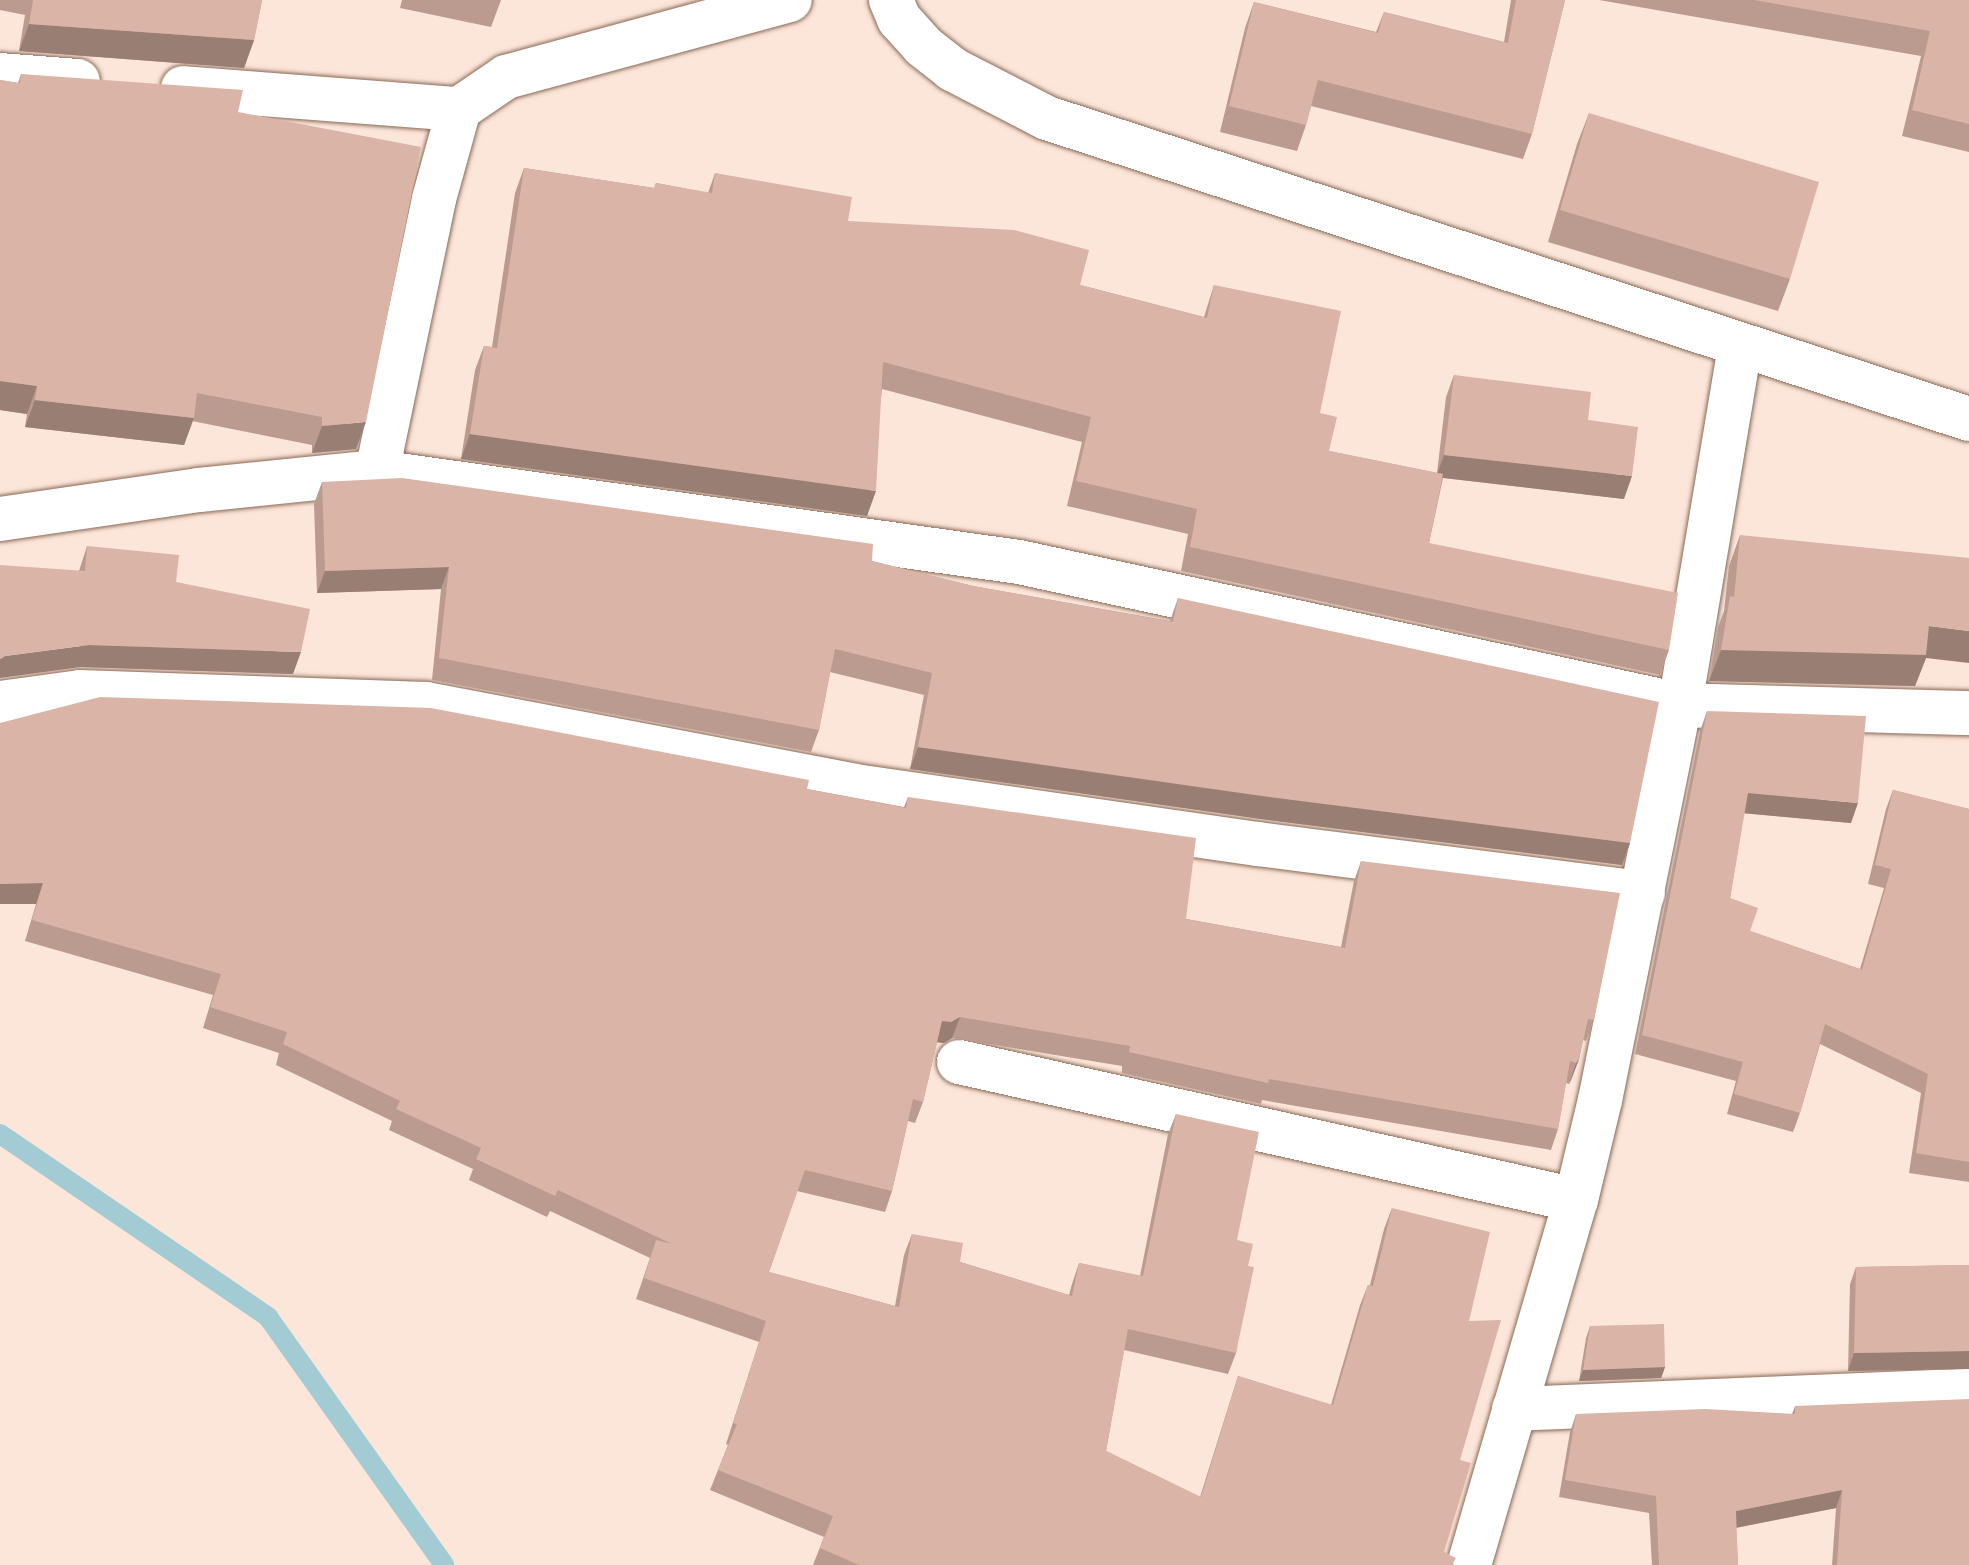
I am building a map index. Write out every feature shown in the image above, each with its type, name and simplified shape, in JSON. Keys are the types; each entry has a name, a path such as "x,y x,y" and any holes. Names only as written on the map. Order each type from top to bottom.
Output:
{"street":[{"path":"0,75 459,109 506,77 790,0"},
{"path":"891,0 899,19 923,46 952,69 1047,118 1740,347 1969,419"},
{"path":"377,472 434,199 459,109"},
{"path":"1469,1565 1576,1200 1643,893 1680,705 1740,347"},
{"path":"0,519 199,490 377,472 1019,562 1680,705 1969,713"},
{"path":"0,703 80,692 426,704 868,788 1258,844 1643,893"},
{"path":"959,1062 1576,1200"},
{"path":"1514,1409 1969,1391"}],"building":[{"path":"33,0 262,0 254,40 29,24"},
{"path":"1516,0 1565,0 1532,134 1318,80 1306,125 1229,106 1254,2 1378,33 1384,12 1508,43"},
{"path":"1754,0 1969,0 1969,124 1912,110 1930,31"},
{"path":"21,74 243,90 238,112 421,147 366,422 322,426 322,417 197,393 194,418 35,400 37,386 0,381 0,80 20,83"},
{"path":"1589,113 1819,182 1790,279 1560,210"},
{"path":"524,168 654,188 656,183 712,193 715,173 852,197 848,221 1014,230 1089,250 1080,285 1207,318 1214,285 1341,311 1320,413 1337,417 1329,451 1443,474 1429,543 1678,593 1669,650 1190,547 1197,509 1076,481 1091,417 883,362 876,491 470,434 484,346 497,348"},
{"path":"1454,375 1591,392 1588,420 1638,427 1632,476 1444,455"},
{"path":"402,478 873,544 872,561 973,586 1173,622 1178,598 1659,702 1630,843 1269,797 918,747 932,673 835,649 819,730 439,658 449,567 325,571 322,482"},
{"path":"1740,535 1969,558 1969,631 1929,626 1926,655 1721,650 1730,596 1734,597"},
{"path":"87,546 179,555 176,582 310,609 301,652 89,645 0,659 0,565 85,571"},
{"path":"100,697 431,708 809,780 807,789 906,808 908,797 1196,838 1186,919 1345,948 1361,861 1620,893 1594,1020 1588,1019 1579,1059 1576,1063 1570,1061 1558,1129 1269,1079 1268,1083 1129,1052 1130,1046 960,1017 951,1022 942,1021 923,1102 913,1099 892,1191 805,1170 769,1272 899,1307 912,1234 963,1243 960,1262 1072,1296 1079,1263 1143,1276 1176,1114 1259,1132 1237,1240 1253,1244 1248,1266 1254,1267 1236,1353 1128,1329 1106,1451 1201,1497 1238,1376 1333,1405 1368,1285 1373,1286 1392,1208 1490,1232 1469,1321 1501,1320 1460,1460 1471,1463 1444,1552 1456,1558 1452,1565 859,1565 820,1548 833,1516 718,1470 737,1424 733,1423 766,1321 644,1278 656,1240 672,1244 558,1190 555,1196 476,1159 481,1148 396,1109 400,1101 283,1044 287,1032 210,1007 221,974 32,920 43,883 0,884 0,723"},
{"path":"1707,711 1866,716 1858,803 1748,793 1730,898 1758,908 1750,931 1862,970 1891,869 1875,865 1893,790 1969,809 1969,1162 1916,1153 1928,1074 1825,1024 1800,1113 1734,1094 1743,1062 1642,1035"},
{"path":"1969,1265 1969,1351 1854,1353 1856,1267"},
{"path":"1664,1324 1665,1367 1583,1370 1590,1326"},
{"path":"1969,1399 1969,1565 1837,1565 1842,1490 1736,1511 1738,1565 1659,1565 1656,1496 1565,1480 1576,1414 1705,1409 1795,1414 1795,1406"}],"waterway":[{"path":"0,1134 268,1317 444,1565"}]}
